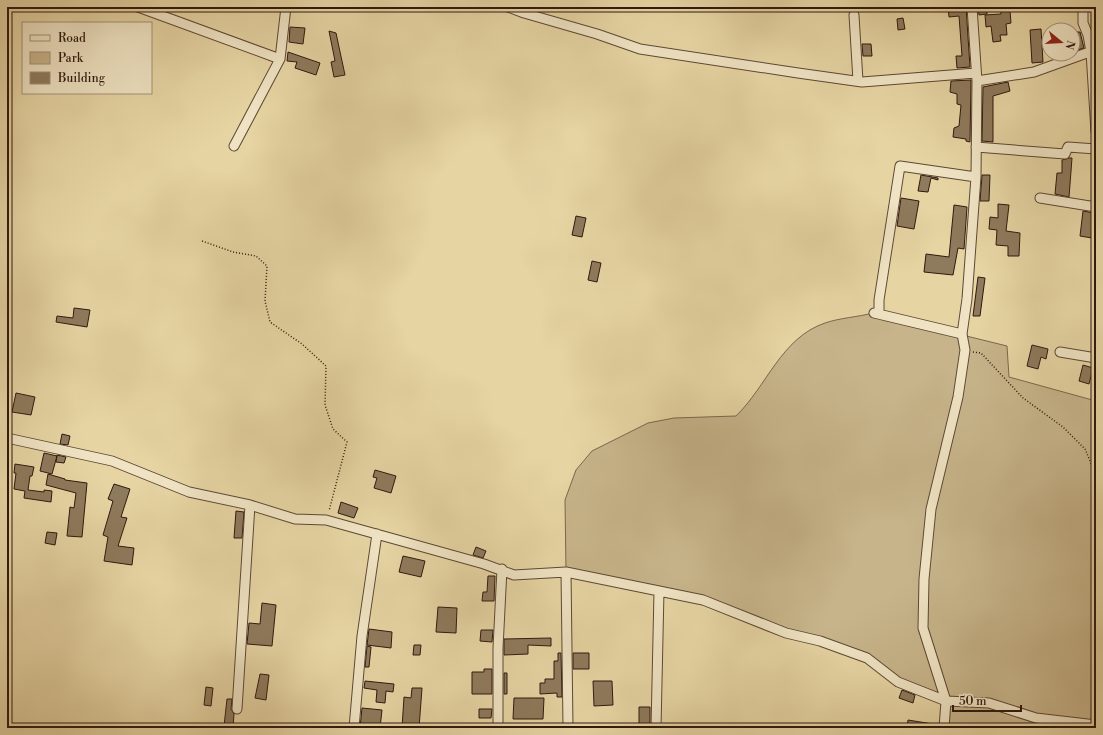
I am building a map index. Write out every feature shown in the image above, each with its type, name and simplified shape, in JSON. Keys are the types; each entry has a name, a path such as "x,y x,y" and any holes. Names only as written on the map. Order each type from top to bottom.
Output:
{"street":[{"path":"138,7 280,60"},
{"path":"234,146 280,60 286,7"},
{"path":"508,7 598,34 640,49 722,63 858,81 976,77 1034,72 1093,51"},
{"path":"944,728 946,701 923,628 924,579 931,509 958,397 965,350 962,334 967,299 976,177 976,77 972,7"},
{"path":"1083,7 1083,24 1093,51 1096,132"},
{"path":"854,15 858,81"},
{"path":"976,147 1065,154 1068,147 1096,149"},
{"path":"962,334 876,314 900,166 976,177"},
{"path":"1040,198 1096,207"},
{"path":"1060,352 1096,358"},
{"path":"7,438 112,461 189,492 250,505 296,519 326,520 502,569 514,575 566,572 703,600 786,633 820,641 867,658 898,682 946,701 989,703 1036,718 1096,725"},
{"path":"237,709 250,505"},
{"path":"354,728 362,636 378,534"},
{"path":"498,728 497,655 502,569"},
{"path":"566,572 568,728"},
{"path":"656,728 659,591"}],"path":[{"path":"202,241 233,252 256,256 267,266 265,301 270,322 302,344 326,366 325,405 333,428 347,442 326,520"},
{"path":"965,350 981,353 1023,398 1063,427 1085,450 1096,475"}],"green space":[{"path":"873,313 1007,346 1009,377 1096,401 1096,728 944,728 946,701 898,682 867,658 735,612 566,572 565,500 576,470 592,451 648,423 674,418 736,416 757,391 786,351 810,330 836,320"}],"building":[{"path":"948,7 966,7 970,67 957,68 956,56 962,56 959,16 949,17"},
{"path":"978,7 987,7 987,14 979,15"},
{"path":"1001,11 1010,11 1011,23 1006,24 1007,35 1000,35 1001,41 993,42 991,26 986,27 985,15 1001,14"},
{"path":"903,18 905,29 898,30 897,19"},
{"path":"290,27 305,28 303,44 289,42"},
{"path":"1041,29 1041,62 1043,62 1032,63 1030,30"},
{"path":"329,31 336,33 345,75 334,77 331,62 335,61"},
{"path":"1081,36 1084,48 1081,49"},
{"path":"862,44 871,44 872,56 863,56"},
{"path":"288,52 320,63 316,75 295,68 297,62 287,61"},
{"path":"971,80 970,142 966,141 966,139 953,137 954,128 959,126 961,105 957,104 957,94 950,92 951,81"},
{"path":"1008,82 1010,91 993,96 993,142 982,141 983,87"},
{"path":"1072,158 1069,197 1055,194 1057,173 1062,173 1062,160"},
{"path":"921,175 938,178 938,180 931,178 928,192 918,191"},
{"path":"982,175 990,175 989,201 980,201"},
{"path":"901,198 919,201 914,229 897,226"},
{"path":"998,204 1009,205 1006,231 1020,233 1019,256 1008,256 1008,246 996,245 997,230 989,229 990,217 998,218"},
{"path":"954,205 967,207 964,249 958,248 953,275 924,272 926,254 949,257"},
{"path":"1083,211 1094,213 1092,238 1080,236"},
{"path":"576,216 586,218 582,237 572,235"},
{"path":"592,261 601,263 597,282 588,280"},
{"path":"978,277 985,278 980,316 973,316"},
{"path":"74,308 90,310 87,327 56,322 57,316 73,318"},
{"path":"1032,345 1048,349 1046,359 1041,357 1038,369 1027,366"},
{"path":"1083,365 1093,368 1089,384 1079,381"},
{"path":"16,393 35,397 31,415 12,412"},
{"path":"62,434 70,436 68,445 60,444"},
{"path":"44,453 57,456 52,474 40,471"},
{"path":"57,455 66,457 64,463 56,462"},
{"path":"15,464 34,467 32,476 30,476 28,490 44,492 44,490 52,491 51,502 24,498 25,491 14,489 16,473 14,473"},
{"path":"375,470 396,476 391,493 374,488 377,478 373,477"},
{"path":"48,474 65,480 87,483 82,537 67,536 70,507 74,508 76,493 46,485"},
{"path":"114,484 130,489 121,517 127,518 118,546 134,548 132,565 104,561 108,537 103,535 113,501 108,499"},
{"path":"341,502 358,508 354,518 338,513"},
{"path":"236,511 244,512 242,538 234,538"},
{"path":"47,532 57,533 55,545 45,543"},
{"path":"476,547 486,551 483,558 473,555"},
{"path":"403,556 425,561 421,577 399,572"},
{"path":"488,576 495,576 494,601 482,601 483,592 487,592"},
{"path":"262,603 276,605 272,646 247,644 249,623 260,624"},
{"path":"438,607 457,608 456,633 436,632"},
{"path":"369,629 392,632 391,648 367,645"},
{"path":"481,630 493,630 492,642 480,641"},
{"path":"551,638 551,646 528,645 528,654 504,655 504,639"},
{"path":"414,645 421,645 420,655 413,655"},
{"path":"367,646 371,647 369,667 365,667"},
{"path":"558,653 561,653 562,697 557,697 557,693 540,694 540,683 545,683 545,679 554,679 554,661 558,661"},
{"path":"573,653 589,653 589,669 573,669"},
{"path":"484,669 492,669 492,694 472,694 472,672 484,672"},
{"path":"504,673 507,673 507,694 504,694"},
{"path":"260,674 269,675 266,700 255,698"},
{"path":"365,681 394,684 393,692 386,691 385,703 376,702 377,690 364,688"},
{"path":"593,681 612,681 613,705 594,706"},
{"path":"206,687 213,688 211,706 204,705"},
{"path":"412,688 422,688 419,728 402,728 404,697 411,698"},
{"path":"902,690 915,695 913,703 899,698"},
{"path":"514,698 544,698 543,719 513,719"},
{"path":"227,699 232,699 231,709 234,714 233,727 224,726"},
{"path":"639,707 650,707 650,728 639,728"},
{"path":"362,708 382,710 380,728 360,728"},
{"path":"479,709 492,709 491,718 479,718"},
{"path":"908,720 933,724 932,728 907,727"}]}
